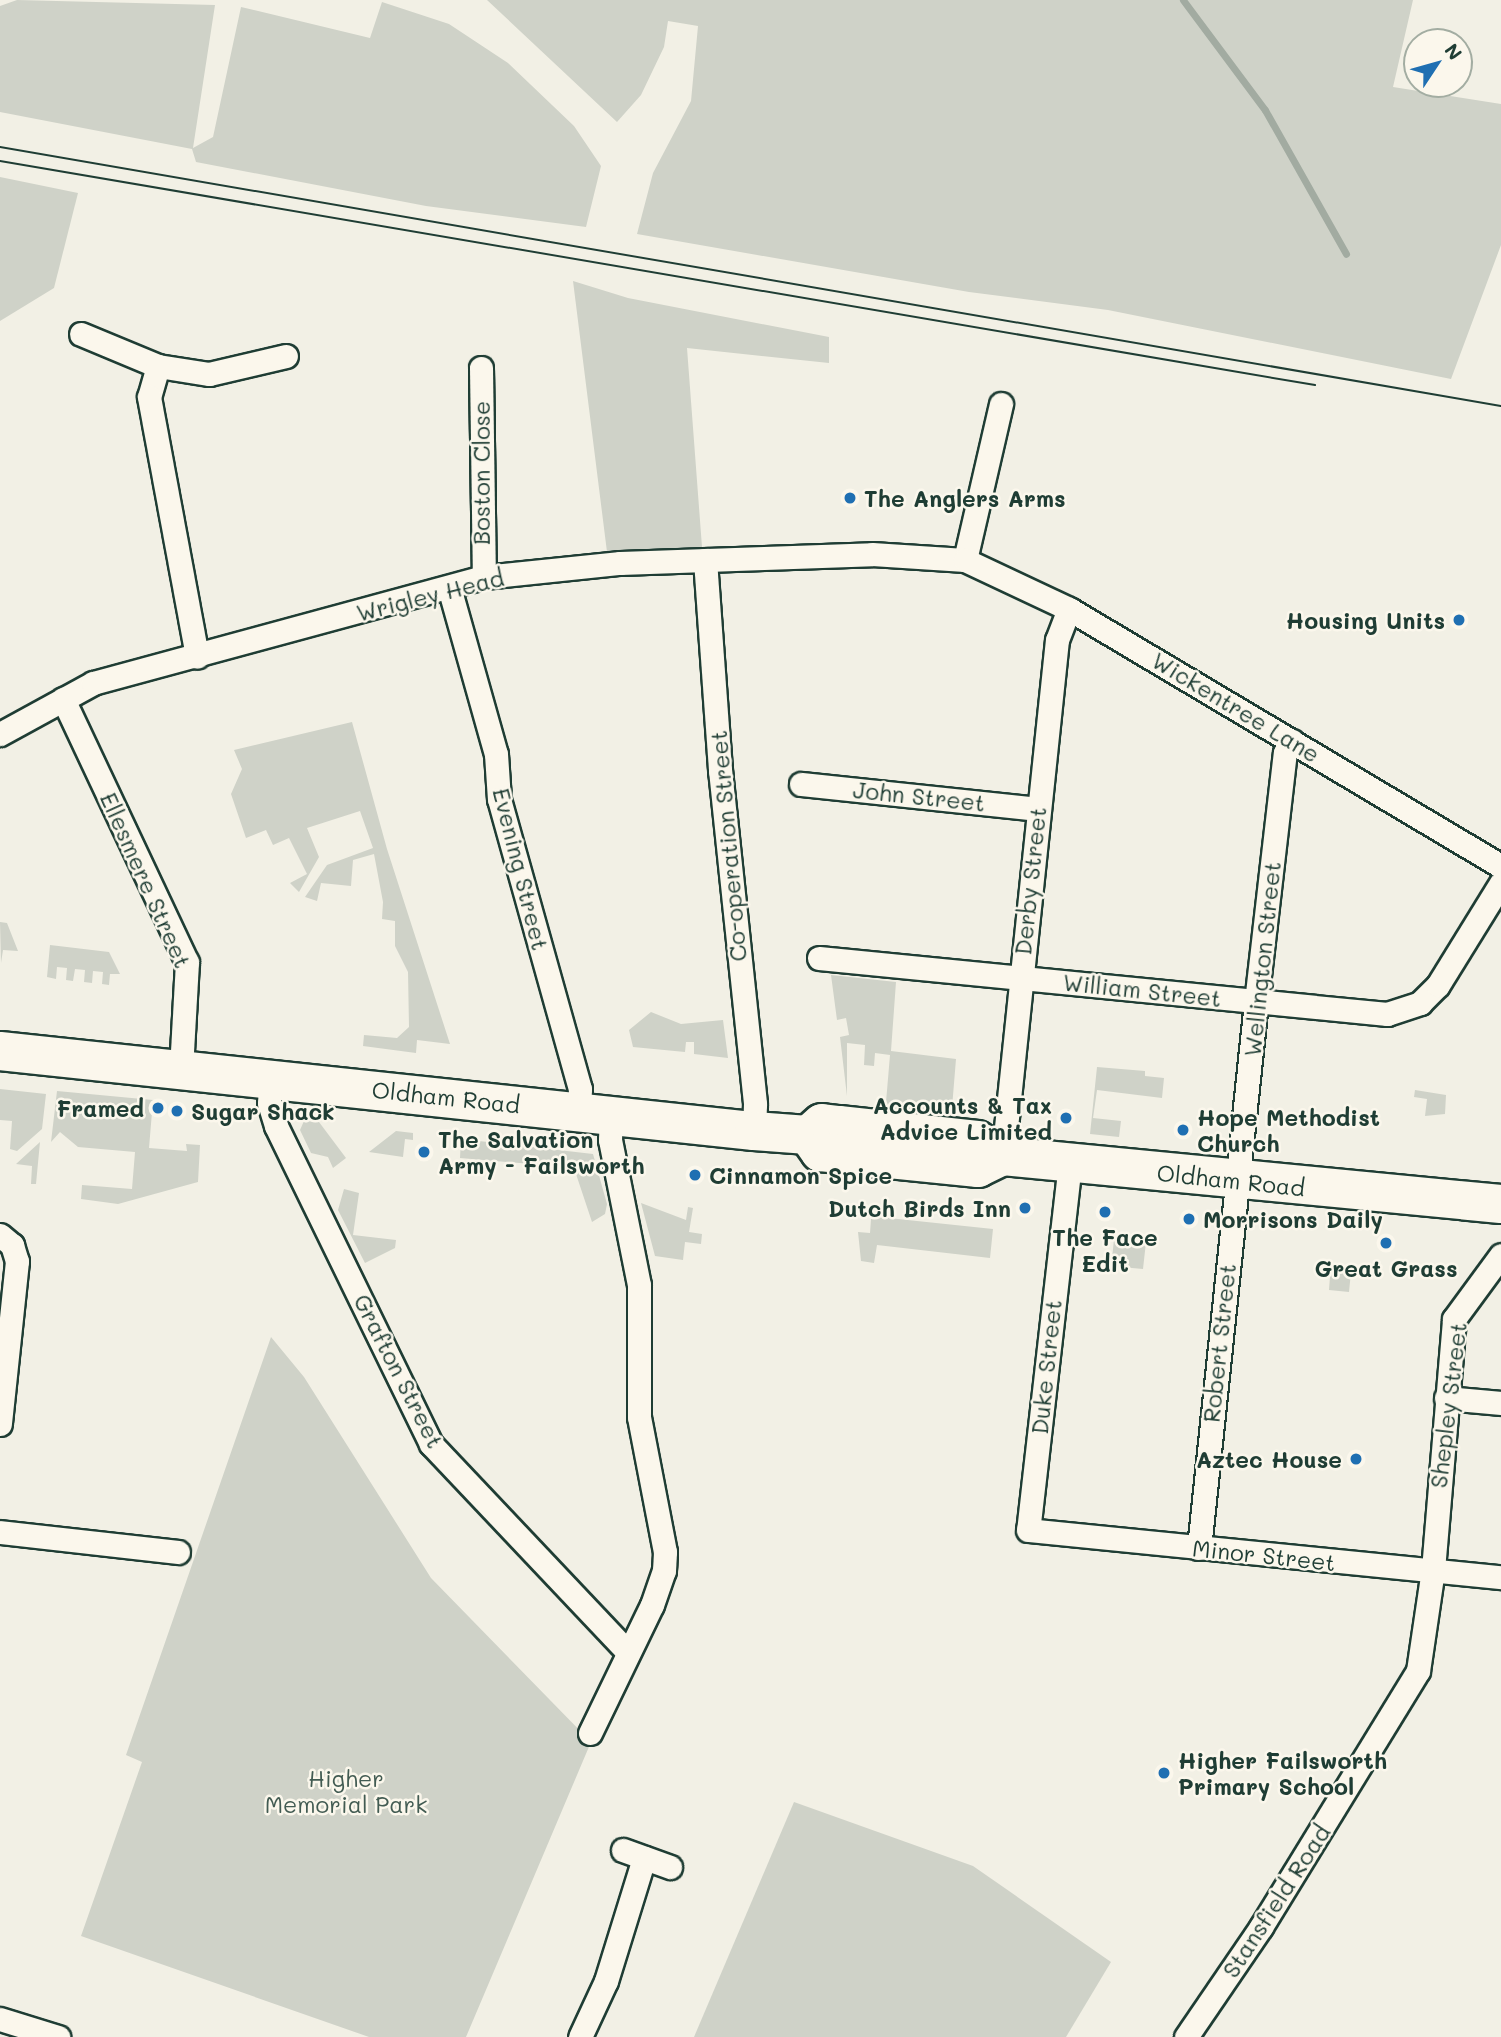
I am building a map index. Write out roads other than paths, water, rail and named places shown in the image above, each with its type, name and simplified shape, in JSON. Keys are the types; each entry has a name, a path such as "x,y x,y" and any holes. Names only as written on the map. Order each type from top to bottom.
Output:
{"highway":[{"name":"Oldham Road","path":"0,1051 808,1135 820,1152 978,1168 1003,1156 1501,1204"}],"street":[{"path":"81,334 158,366 209,374 286,356"},
{"path":"158,366 149,397 197,657"},
{"name":"Boston Close","path":"481,368 484,577"},
{"path":"965,560 1001,404"},
{"name":"Wrigley Head","path":"0,734 93,683 197,657 484,577 705,560 872,554 965,560"},
{"name":"Co-operation Street","path":"705,560 720,771 755,1104 754,1130"},
{"name":"Wickentree Lane","path":"965,560 1069,609 1501,866"},
{"name":"Evening Street","path":"449,587 496,754 499,799 578,1079 610,1140 639,1285 639,1417 665,1552 664,1571 652,1605 627,1651 590,1733"},
{"name":"Derby Street","path":"1003,1156 1037,809 1057,640 1069,609"},
{"name":"Ellesmere Street","path":"62,699 178,943 189,976 181,1069"},
{"name":"Wellington Street","path":"1238,1180 1285,753 1292,741"},
{"name":"John Street","path":"801,784 1037,809"},
{"name":"William Street","path":"819,958 1387,1014 1405,1012 1438,985 1501,883"},
{"name":"Grafton Street","path":"270,1079 269,1103 275,1126 431,1444 627,1651"},
{"name":"Duke Street","path":"1028,1530 1070,1163"},
{"name":"Robert Street","path":"1199,1548 1238,1180"},
{"path":"0,1424 2,1376 17,1261 6,1240"},
{"name":"Shepley Street","path":"1433,1570 1454,1319 1501,1255"},
{"path":"1446,1398 1501,1404"},
{"name":"Minor Street","path":"1028,1530 1501,1577"},
{"path":"0,1532 178,1552"},
{"name":"Stansfield Road","path":"1186,2037 1261,1927 1418,1671 1433,1570"},
{"path":"580,2037 606,1981 634,1854 670,1867"},
{"path":"0,2019 58,2037"}],"waterway":[{"path":"1183,0 1265,110 1346,254"}],"tram line":[{"path":"0,147 1501,406"},
{"path":"0,161 1315,385"}],"place":[{"name":"The Anglers Arms","path":"850,498"},
{"name":"Housing Units","path":"1459,620"},
{"name":"Framed","path":"158,1108"},
{"name":"Sugar Shack","path":"177,1111"},
{"name":"Accounts & Tax Advice Limited","path":"1066,1118"},
{"name":"Hope Methodist Church","path":"1183,1130"},
{"name":"The Salvation Army - Failsworth","path":"424,1152"},
{"name":"Cinnamon Spice","path":"695,1175"},
{"name":"Dutch Birds Inn","path":"1025,1208"},
{"name":"The Face Edit","path":"1105,1212"},
{"name":"Morrisons Daily","path":"1189,1219"},
{"name":"Great Grass","path":"1386,1243"},
{"name":"Aztec House","path":"1356,1459"},
{"name":"Higher Failsworth Primary School","path":"1164,1773"}],"park label":[{"name":"Higher Memorial Park","path":"346,1791"}]}
